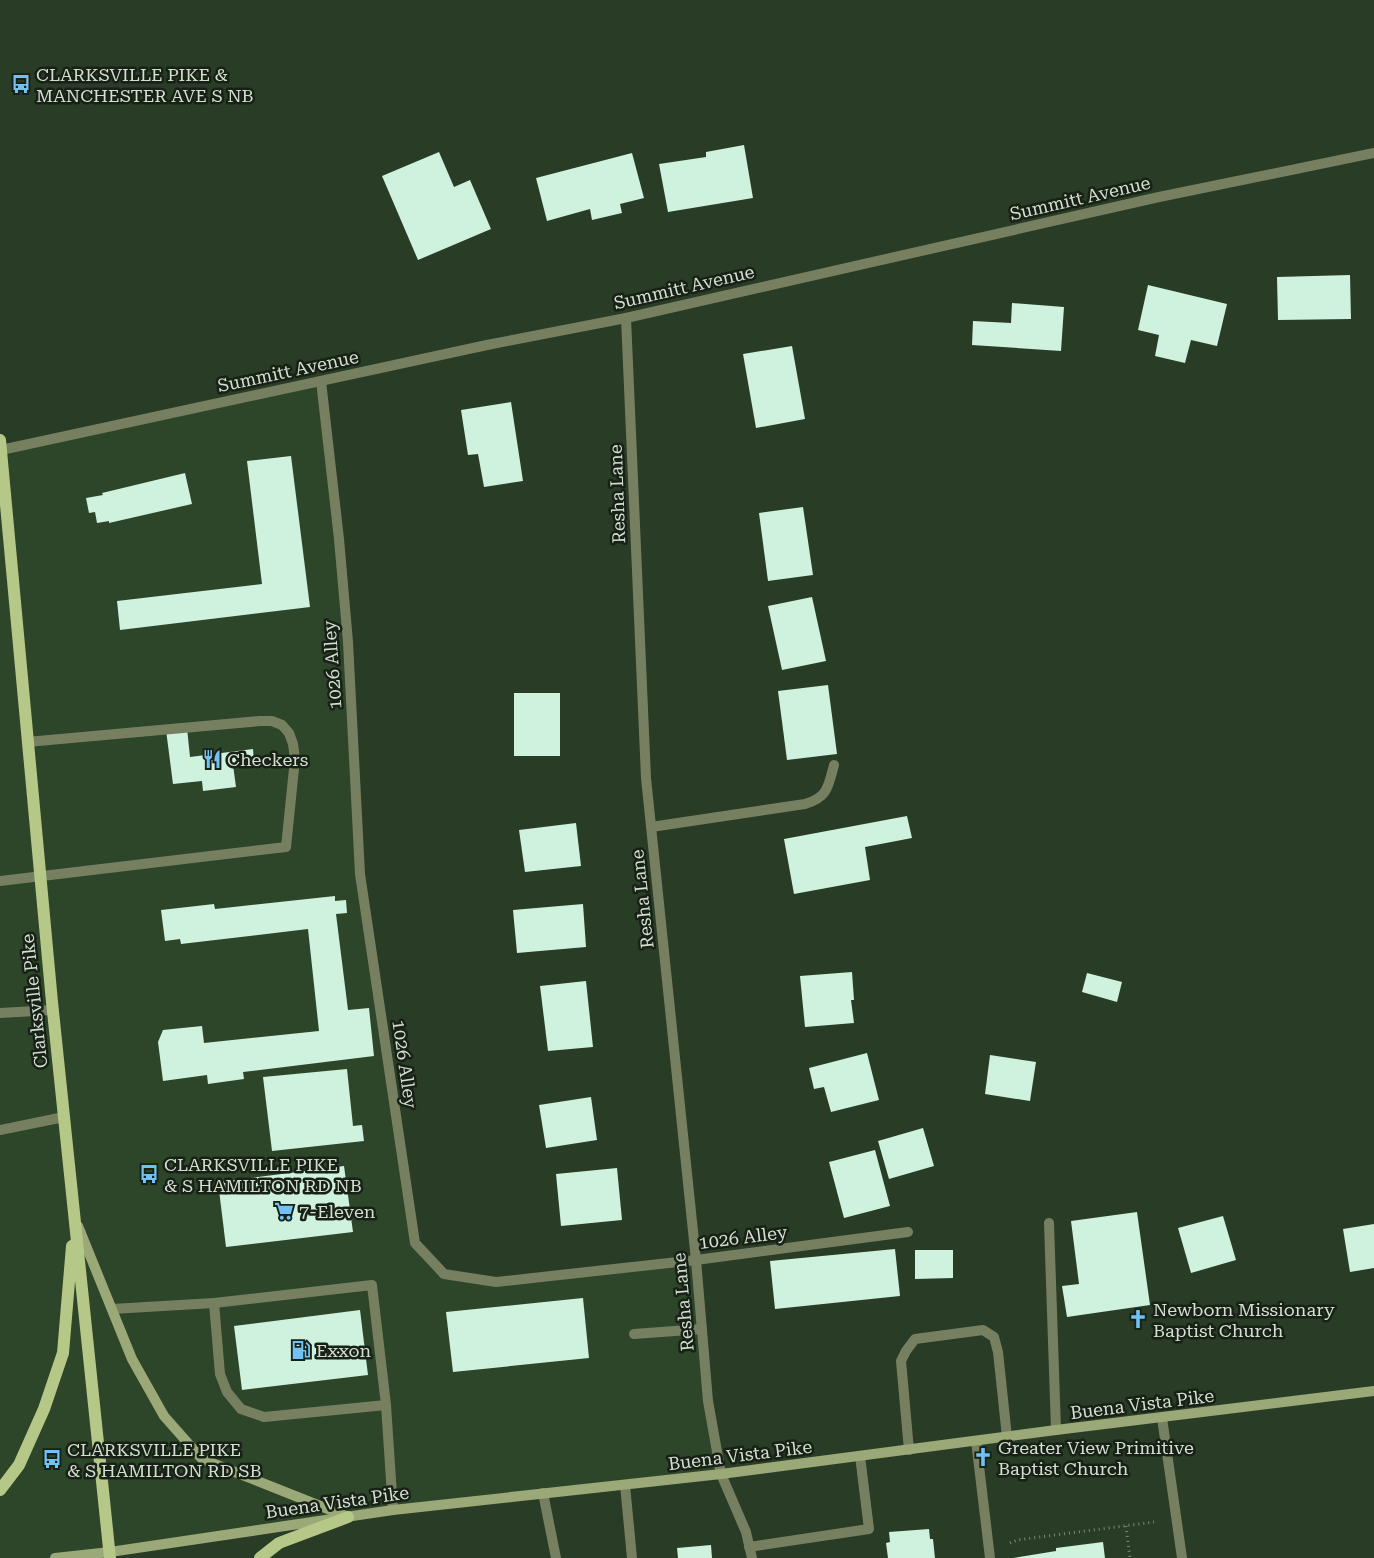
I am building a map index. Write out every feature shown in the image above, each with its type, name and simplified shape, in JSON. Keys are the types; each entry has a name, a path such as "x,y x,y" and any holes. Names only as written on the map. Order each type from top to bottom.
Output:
{"main road":[{"name":"Clarksville Pike","path":"0,445 52,1010 110,1555"},
{"path":"74,1216 132,1359 164,1416 202,1459 348,1517"},
{"path":"0,1490 19,1464 44,1409 63,1353 74,1216"},
{"name":"Buena Vista Pike","path":"55,1558 110,1555 393,1510 721,1474 1374,1391"},
{"path":"260,1558 278,1543 348,1517"}],"street":[{"name":"Summitt Avenue","path":"0,445 626,318 1139,202 1374,152"},
{"name":"Resha Lane","path":"626,318 646,778 696,1260 709,1408 721,1474 746,1532 752,1558"},
{"name":"1026 Alley","path":"320,381 339,539 347,633 360,874 415,1243 444,1274 496,1282 696,1260 908,1232"},
{"path":"0,882 286,847 295,759 289,733 282,725 272,721 260,720 28,742"},
{"path":"651,827 805,804 818,800 827,791 834,765"},
{"path":"0,1013 52,1010"},
{"path":"0,1130 64,1117"},
{"path":"1049,1223 1056,1430"},
{"path":"112,1309 214,1303 372,1285 386,1405 393,1510"},
{"path":"214,1303 220,1374 227,1392 241,1408 264,1417 386,1405"},
{"path":"634,1334 702,1329"},
{"path":"909,1450 901,1361 906,1351 916,1339 983,1330 994,1337 998,1352 1007,1438"},
{"path":"1162,1418 1182,1558"},
{"path":"976,1441 990,1558"},
{"path":"749,1547 869,1529 860,1456"},
{"path":"625,1485 632,1558"},
{"path":"544,1493 556,1558"}],"path":[{"path":"1007,1544 1017,1540 1176,1519"},
{"path":"1126,1526 1130,1558"}],"shaded area":[{"path":"321,381 339,539 360,874 415,1243 444,1274 496,1282 696,1260 721,1474 393,1510 55,1558 0,1558 0,448 1,450"}],"building":[{"path":"744,145 753,198 668,212 659,164 706,157 706,152"},
{"path":"439,152 454,187 470,180 491,229 418,260 382,176"},
{"path":"632,153 644,198 620,204 622,213 592,220 590,209 547,221 536,178"},
{"path":"1350,275 1351,319 1278,320 1277,277"},
{"path":"1148,285 1227,304 1217,346 1191,340 1185,363 1155,356 1159,335 1138,330"},
{"path":"1012,303 1064,307 1061,351 972,345 973,321 1011,323"},
{"path":"792,346 805,419 756,428 743,354"},
{"path":"511,402 523,481 484,487 478,454 468,455 461,410"},
{"path":"291,456 310,607 120,630 117,601 262,584 247,461"},
{"path":"185,473 192,504 109,523 109,521 97,523 95,512 89,513 86,498"},
{"path":"803,507 813,575 768,581 759,513"},
{"path":"812,597 826,661 782,670 768,606"},
{"path":"828,685 837,754 787,760 778,691"},
{"path":"514,693 560,693 560,756 514,756"},
{"name":"Checkers","path":"187,728 190,757 253,749 254,762 233,765 236,787 203,791 202,781 173,784 166,730"},
{"path":"907,816 912,838 865,847 870,880 794,894 784,839"},
{"path":"576,823 581,866 525,872 519,830"},
{"path":"335,896 335,901 346,900 347,913 336,914 348,1010 369,1008 374,1056 243,1072 244,1079 208,1084 207,1075 163,1081 158,1042 163,1030 202,1026 204,1043 319,1031 308,929 181,944 180,939 165,941 161,910 214,904 215,909"},
{"path":"583,904 586,947 517,953 513,910"},
{"path":"852,972 854,1000 851,1000 854,1023 805,1027 800,976"},
{"path":"1087,973 1122,982 1117,1002 1082,992"},
{"path":"586,981 593,1047 548,1051 540,986"},
{"path":"867,1053 879,1100 831,1112 824,1087 814,1089 809,1068"},
{"path":"990,1055 1036,1062 1030,1101 985,1094"},
{"path":"347,1069 353,1126 362,1125 364,1141 272,1151 263,1077"},
{"path":"591,1097 597,1140 546,1148 539,1105"},
{"path":"923,1128 934,1166 889,1179 878,1141"},
{"path":"875,1150 890,1206 844,1218 829,1162"},
{"path":"344,1166 353,1232 226,1247 218,1182"},
{"path":"617,1168 622,1220 561,1226 556,1174"},
{"path":"1137,1212 1150,1305 1067,1317 1062,1286 1079,1284 1071,1221"},
{"path":"1223,1216 1236,1260 1191,1273 1178,1228"},
{"path":"1374,1224 1374,1268 1350,1272 1343,1229"},
{"path":"895,1249 900,1296 775,1309 770,1261"},
{"path":"915,1250 953,1250 953,1278 915,1279"},
{"path":"583,1298 589,1358 453,1372 446,1312"},
{"name":"Exxon","path":"360,1310 368,1375 242,1390 234,1326"},
{"path":"929,1529 930,1539 933,1539 935,1558 888,1558 886,1543 890,1542 889,1532"},
{"path":"1103,1542 1105,1558 1013,1558 1056,1551 1056,1548"},
{"path":"711,1545 712,1558 678,1558 677,1548"}],"place":[{"name":"CLARKSVILLE PIKE & MANCHESTER AVE S NB","path":"21,84"},
{"name":"Checkers","path":"212,759"},
{"name":"CLARKSVILLE PIKE & S HAMILTON RD NB","path":"149,1174"},
{"name":"7-Eleven","path":"284,1211"},
{"name":"Newborn Missionary Baptist Church","path":"1138,1319"},
{"name":"Exxon","path":"301,1350"},
{"name":"Greater View Primitive Baptist Church","path":"983,1457"},
{"name":"CLARKSVILLE PIKE & S HAMILTON RD SB","path":"52,1459"}]}
